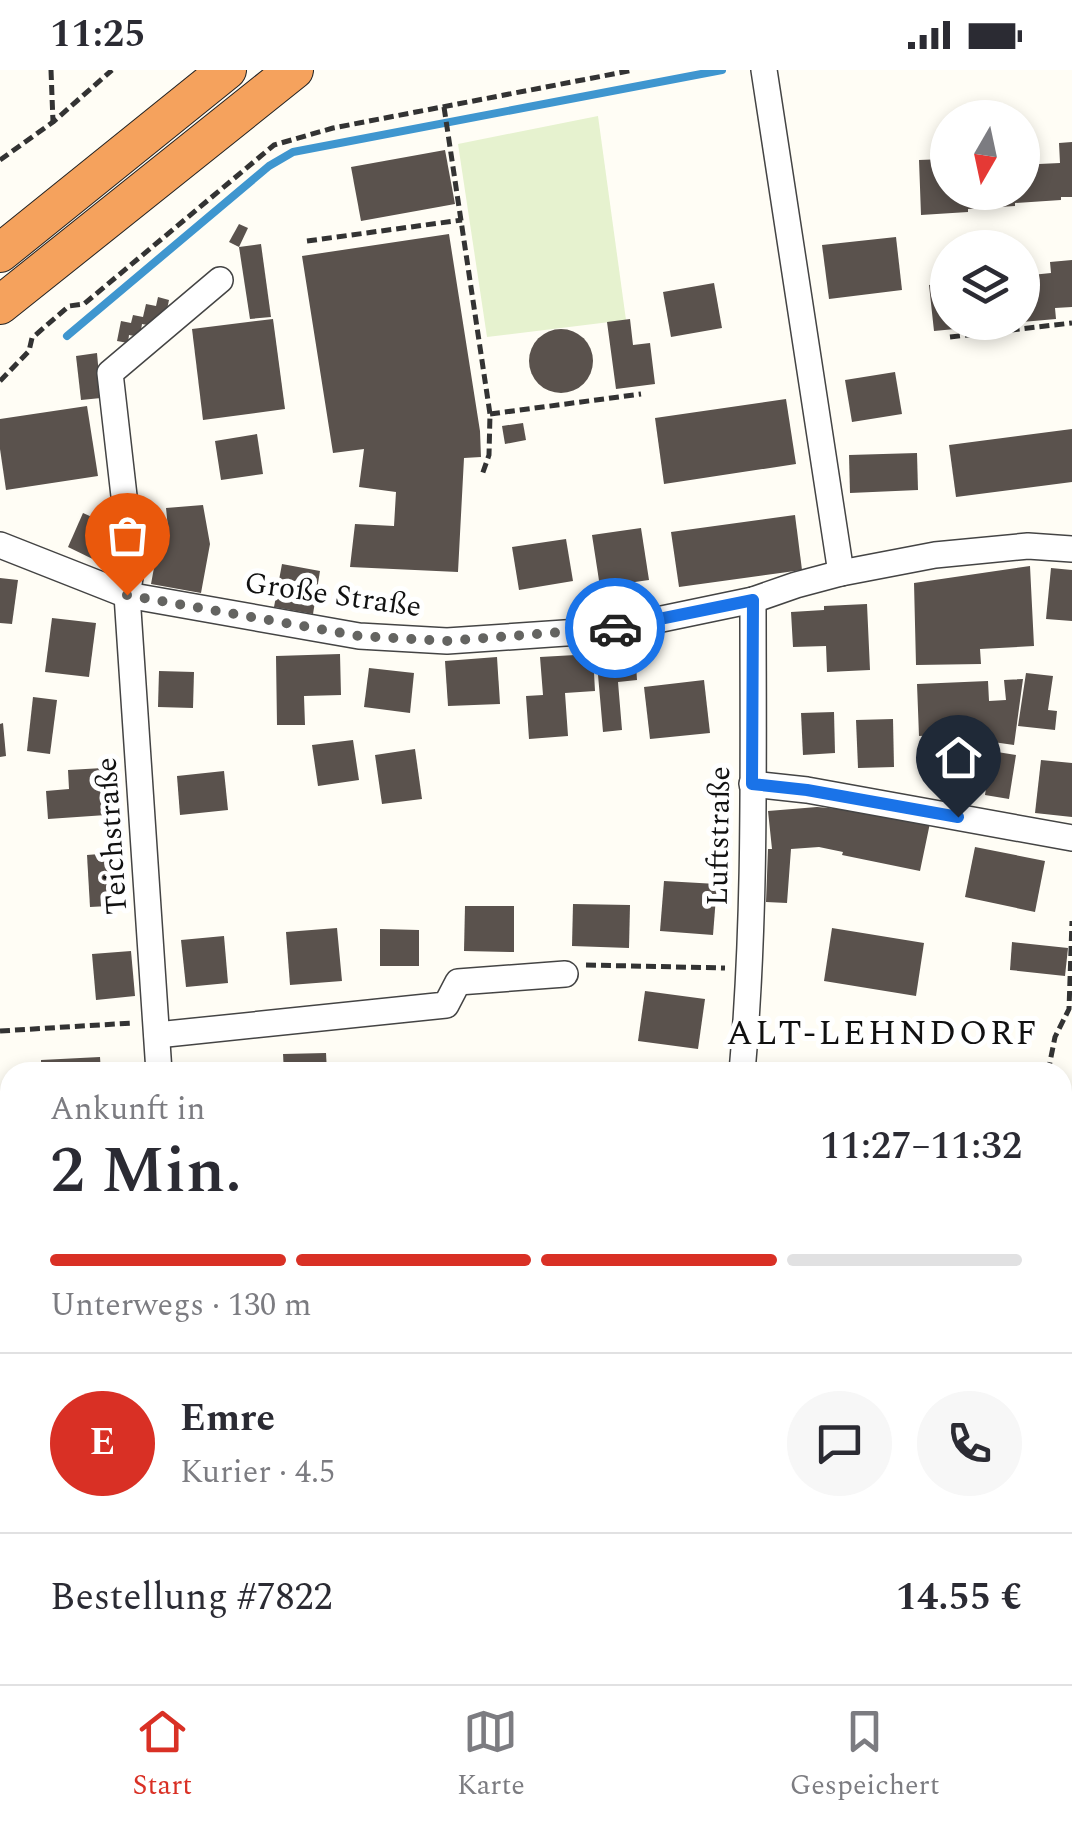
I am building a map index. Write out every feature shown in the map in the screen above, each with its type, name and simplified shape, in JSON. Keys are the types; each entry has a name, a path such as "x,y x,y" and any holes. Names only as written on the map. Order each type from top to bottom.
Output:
{"highway":[{"path":"0,252 227,70"},
{"path":"0,306 294,70"}],"street":[{"path":"764,70 841,573"},
{"name":"Teichstraße","path":"158,1062 127,595 132,566 110,373 220,280"},
{"name":"Große Straße","path":"0,545 127,595 359,636 446,641 609,630 753,600 841,573 936,555 1028,546 1072,549"},
{"name":"Luftstraße","path":"743,1062 748,968 753,600"},
{"path":"752,784 807,790 1072,838"},
{"path":"157,1034 446,1005 458,982 565,974"}],"path":[{"path":"51,70 53,122"},
{"path":"0,160 53,122 112,70"},
{"path":"0,381 29,351 32,338 44,327 69,306 84,304 274,145 333,128 634,70"},
{"path":"444,108 490,414 488,455 482,475"},
{"path":"306,241 462,220"},
{"path":"1040,327 1072,323"},
{"path":"490,414 641,394"},
{"path":"1050,1062 1055,1037 1068,1009 1072,921"},
{"path":"565,974 581,966 748,968"},
{"path":"0,1031 138,1023 157,1034"}],"green space":[{"path":"598,116 626,320 487,337 458,144"}],"building":[{"path":"1072,142 1072,197 1040,201 1040,164 1060,163 1059,143"},
{"path":"445,150 455,204 361,221 351,167"},
{"path":"919,160 930,160 930,210 968,212 921,215"},
{"path":"239,224 248,228 239,247 229,242"},
{"path":"449,234 481,457 464,458 458,572 350,567 355,524 394,526 396,492 359,487 364,449 333,453 302,256"},
{"path":"896,237 902,290 829,299 822,245"},
{"path":"261,244 271,317 250,319 239,247"},
{"path":"1072,260 1072,307 1055,308 1056,319 1040,320 1040,274 1051,273 1050,262"},
{"path":"714,283 722,328 671,337 663,292"},
{"path":"158,297 169,300 165,319 154,318 153,326 142,324 140,337 129,335 128,343 117,341 121,321 131,323 133,315 143,317 146,304 156,306"},
{"path":"273,319 285,409 203,420 192,329"},
{"path":"630,319 633,345 650,343 655,384 616,389 607,322"},
{"path":"561,329 584,338 593,361 584,384 561,393 538,384 529,361 538,338"},
{"path":"97,353 101,398 81,400 76,356"},
{"path":"895,372 902,414 852,422 845,380"},
{"path":"786,399 796,464 664,484 655,418"},
{"path":"87,406 98,476 6,490 0,419"},
{"path":"523,423 526,440 505,444 502,426"},
{"path":"1072,429 1072,482 956,497 949,445"},
{"path":"257,434 263,474 221,480 215,441"},
{"path":"917,453 918,490 850,493 849,455"},
{"path":"203,505 210,544 201,593 151,584 160,535 169,538 166,508"},
{"path":"83,513 119,529 103,564 68,547"},
{"path":"795,515 802,570 679,587 671,532"},
{"path":"641,528 649,580 600,587 592,535"},
{"path":"566,539 573,581 519,590 512,547"},
{"path":"282,564 320,571 313,614 274,607"},
{"path":"1030,566 1034,646 980,649 981,664 916,665 914,583"},
{"path":"1051,568 1072,570 1072,621 1046,619"},
{"path":"0,578 18,580 12,624 0,623"},
{"path":"867,604 870,670 827,672 826,646 793,647 791,612"},
{"path":"52,618 96,623 89,677 45,672"},
{"path":"635,648 637,680 618,682 622,730 603,732 596,652"},
{"path":"340,654 341,695 304,696 305,725 277,725 276,656"},
{"path":"593,654 595,691 565,693 568,736 529,739 526,696 543,695 540,657"},
{"path":"497,657 500,704 448,706 445,661"},
{"path":"369,668 414,673 410,713 364,707"},
{"path":"159,671 194,672 193,708 158,707"},
{"path":"1026,673 1053,676 1048,710 1057,711 1055,730 1018,726"},
{"path":"1023,679 1014,745 986,741 987,733 919,736 917,684 988,681 989,701 1006,700 1004,680"},
{"path":"704,680 710,733 650,739 644,687"},
{"path":"33,697 57,700 50,754 27,751"},
{"path":"834,712 835,753 803,755 801,713"},
{"path":"893,719 894,767 858,768 856,720"},
{"path":"3,723 6,756 0,757 0,724"},
{"path":"353,740 359,780 318,786 312,745"},
{"path":"415,749 422,799 382,804 375,755"},
{"path":"991,751 1016,755 1009,799 985,795"},
{"path":"1041,760 1072,763 1072,817 1035,813"},
{"path":"103,768 106,815 48,819 46,791 69,789 68,770"},
{"path":"224,771 228,810 180,815 177,776"},
{"path":"817,807 930,823 920,871 819,847 791,849 787,903 766,902 768,849 772,849 768,811"},
{"path":"975,847 1045,861 1035,912 965,897"},
{"path":"124,852 127,905 90,907 87,855"},
{"path":"664,881 717,884 713,935 660,931"},
{"path":"573,904 630,905 629,948 572,946"},
{"path":"465,906 514,906 514,952 464,951"},
{"path":"337,928 342,981 290,985 286,932"},
{"path":"832,928 924,943 916,996 824,981"},
{"path":"380,929 419,930 419,966 380,966"},
{"path":"224,936 228,983 186,987 181,940"},
{"path":"1012,942 1068,948 1065,976 1010,970"},
{"path":"131,951 135,996 96,1000 92,954"},
{"path":"645,991 705,999 698,1049 638,1041"},
{"path":"326,1053 326,1062 283,1062 283,1054"},
{"path":"100,1057 100,1062 41,1062"}],"waterway":[{"path":"67,336 269,166 293,152 722,70"}],"way so far":[{"path":"127,595 359,636 446,641 615,628"}],"district":[{"name":"ALT-LEHNDORF","path":"883,1032"}],"route":[{"path":"615,628 753,600 752,784 958,817"}]}
